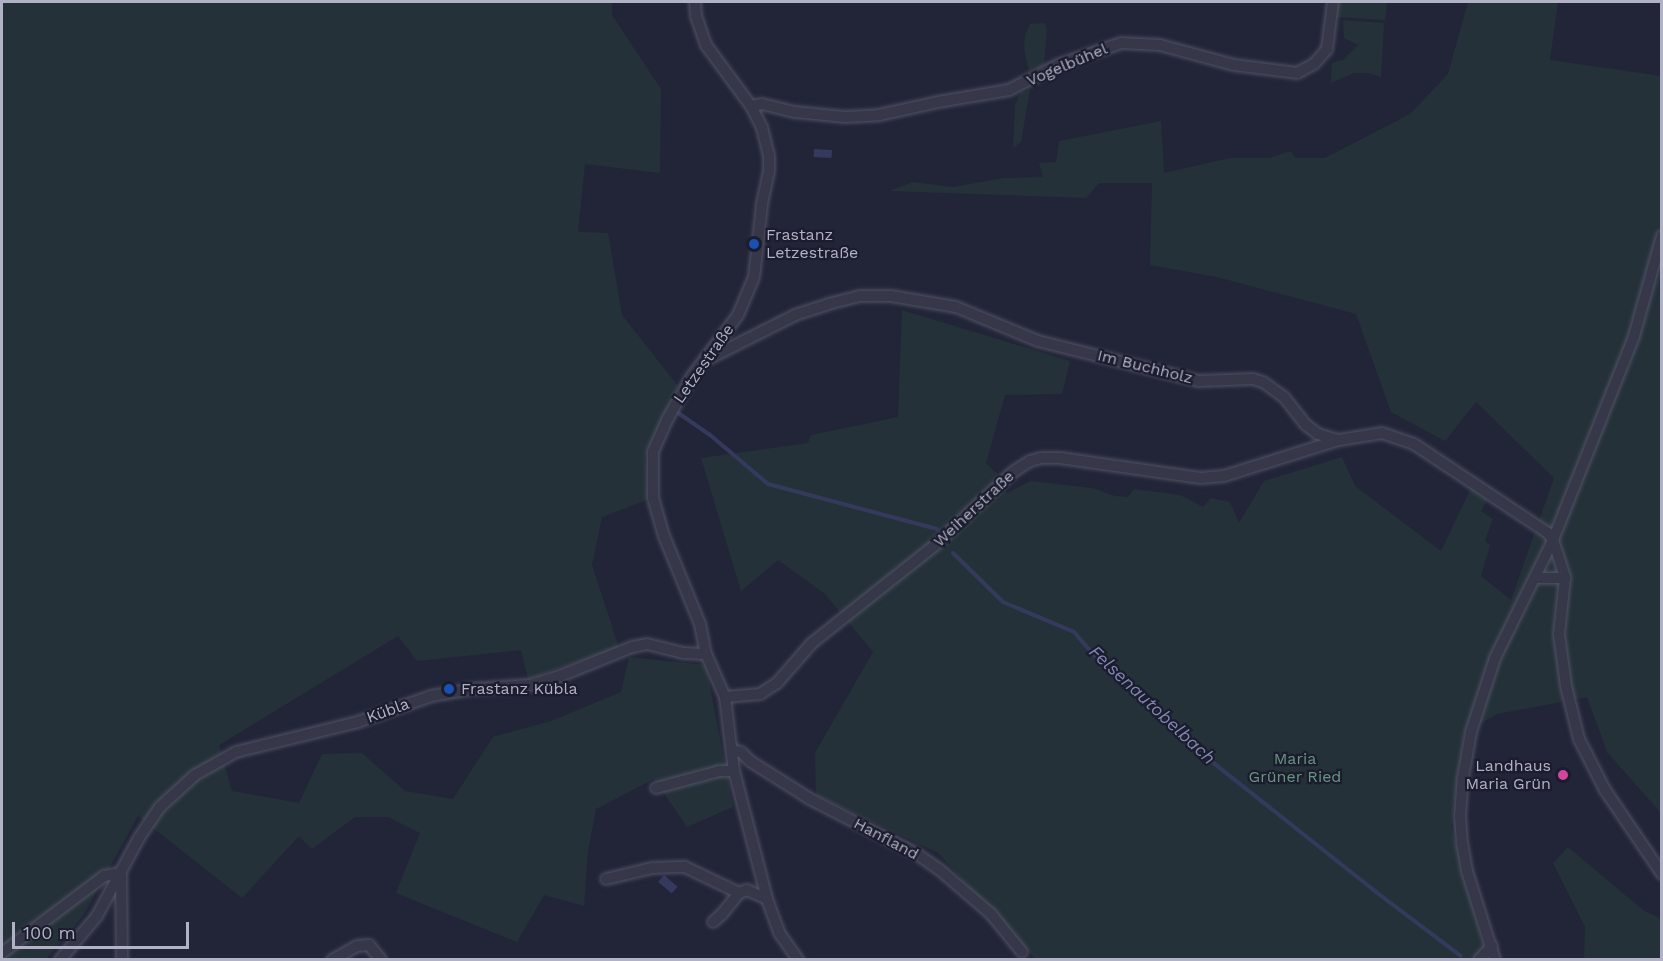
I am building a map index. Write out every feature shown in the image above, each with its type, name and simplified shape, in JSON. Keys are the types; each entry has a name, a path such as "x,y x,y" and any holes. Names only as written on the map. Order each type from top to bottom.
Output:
{"street":[{"name":"Letzestraße","path":"695,2 696,16 706,45 751,106 762,128 769,156 754,277 738,315 692,376 668,418 653,452 653,498 664,536 700,624 706,654 725,697 734,771 767,899 780,934 798,960"},
{"name":"Vogelbühel","path":"751,106 762,104 795,112 844,117 879,115 1009,90 1058,65 1121,43 1160,45 1234,65 1297,73 1314,64 1327,49 1333,2"},
{"path":"1495,960 1467,871 1462,844 1460,818 1463,778 1471,732 1495,658 1553,540 1634,336 1662,236"},
{"name":"Im Buchholz","path":"704,361 795,315 828,303 859,296 891,296 956,308 1038,341 1199,381 1253,379 1263,382 1284,397 1306,425 1318,434 1339,440"},
{"path":"1339,440 1371,433 1403,438 1548,533 1553,540 1565,578 1559,634 1566,686 1579,739 1605,790 1662,874"},
{"name":"Weiherstraße","path":"725,697 760,694 777,683 812,643 934,546 1013,472 1030,461 1060,458 1201,478 1224,476 1339,440"},
{"path":"1535,578 1565,578"},
{"name":"Kübla","path":"60,960 97,916 139,838 160,807 195,775 236,752 358,722 431,696 472,688 530,685 560,676 632,646 647,644 697,655 706,654"},
{"name":"Hanfland","path":"732,750 741,752 750,761 810,799 931,864 987,910 1022,952"},
{"path":"656,788 720,771 734,771"},
{"path":"606,879 652,868 685,867 739,893"},
{"path":"2,953 104,876 121,873 122,960"},
{"path":"712,921 722,914 739,893 747,890 767,899"},
{"path":"332,960 357,946 369,945 381,960"},
{"path":"1479,960 1492,946"}],"green space":[{"path":"2,2 612,2 612,15 661,89 660,173 585,164 578,232 608,233 622,315 678,386 645,455 647,500 602,517 592,565 619,648 528,679 521,650 417,661 398,636 219,745 232,791 299,803 322,754 362,753 405,791 453,799 493,737 551,721 621,692 629,657 706,665 733,807 687,827 654,779 596,809 588,851 584,906 544,895 517,942 396,893 420,833 388,817 355,817 312,849 299,836 242,898 138,816 83,916 46,959 2,959"},
{"path":"1336,2 1387,2 1385,20 1335,17"},
{"name":"Maria Grüner Ried","path":"1468,2 1558,2 1550,60 1661,76 1661,813 1607,752 1587,697 1497,714 1464,733 1451,827 1487,959 1035,959 938,853 816,795 815,753 873,652 825,594 778,560 741,591 701,458 808,443 811,435 898,417 902,310 1070,361 1062,394 1005,395 986,463 1000,477 999,482 1007,493 1031,481 1091,488 1115,496 1128,497 1134,489 1180,495 1203,507 1211,498 1230,502 1239,523 1264,481 1342,457 1355,486 1441,551 1472,486 1488,499 1481,511 1493,519 1485,541 1490,545 1481,576 1511,600 1554,478 1476,402 1445,441 1391,412 1356,314 1217,277 1150,265 1152,183 1099,183 1086,198 890,191 913,182 953,187 1004,178 1043,177 1039,163 1056,162 1059,141 1161,121 1164,173 1230,158 1269,158 1291,151 1295,158 1325,158 1410,114 1448,74"},
{"path":"1343,20 1384,23 1381,77 1369,73 1354,73 1331,83 1332,63 1343,60 1358,45 1344,38"},
{"path":"1045,23 1047,29 1044,66 1029,71 1024,49 1025,36 1030,24"},
{"path":"1030,90 1021,142 1013,148 1015,105 1020,93"},
{"path":"1568,847 1643,910 1661,919 1661,959 1584,959 1585,927 1553,863"}],"water":[{"path":"814,149 832,150 832,158 814,157"},
{"path":"664,875 678,887 672,894 658,882"}],"waterway":[{"name":"Felsenautobelbach","path":"677,412 709,434 768,484 937,529"},
{"name":"Felsenautobelbach","path":"953,553 1003,602 1074,632 1095,656 1187,742 1376,892 1461,956"}],"place":[{"name":"Frastanz Letzestraße","path":"754,244"},
{"name":"Frastanz Kübla","path":"449,689"},
{"name":"Landhaus Maria Grün","path":"1563,775"}]}
